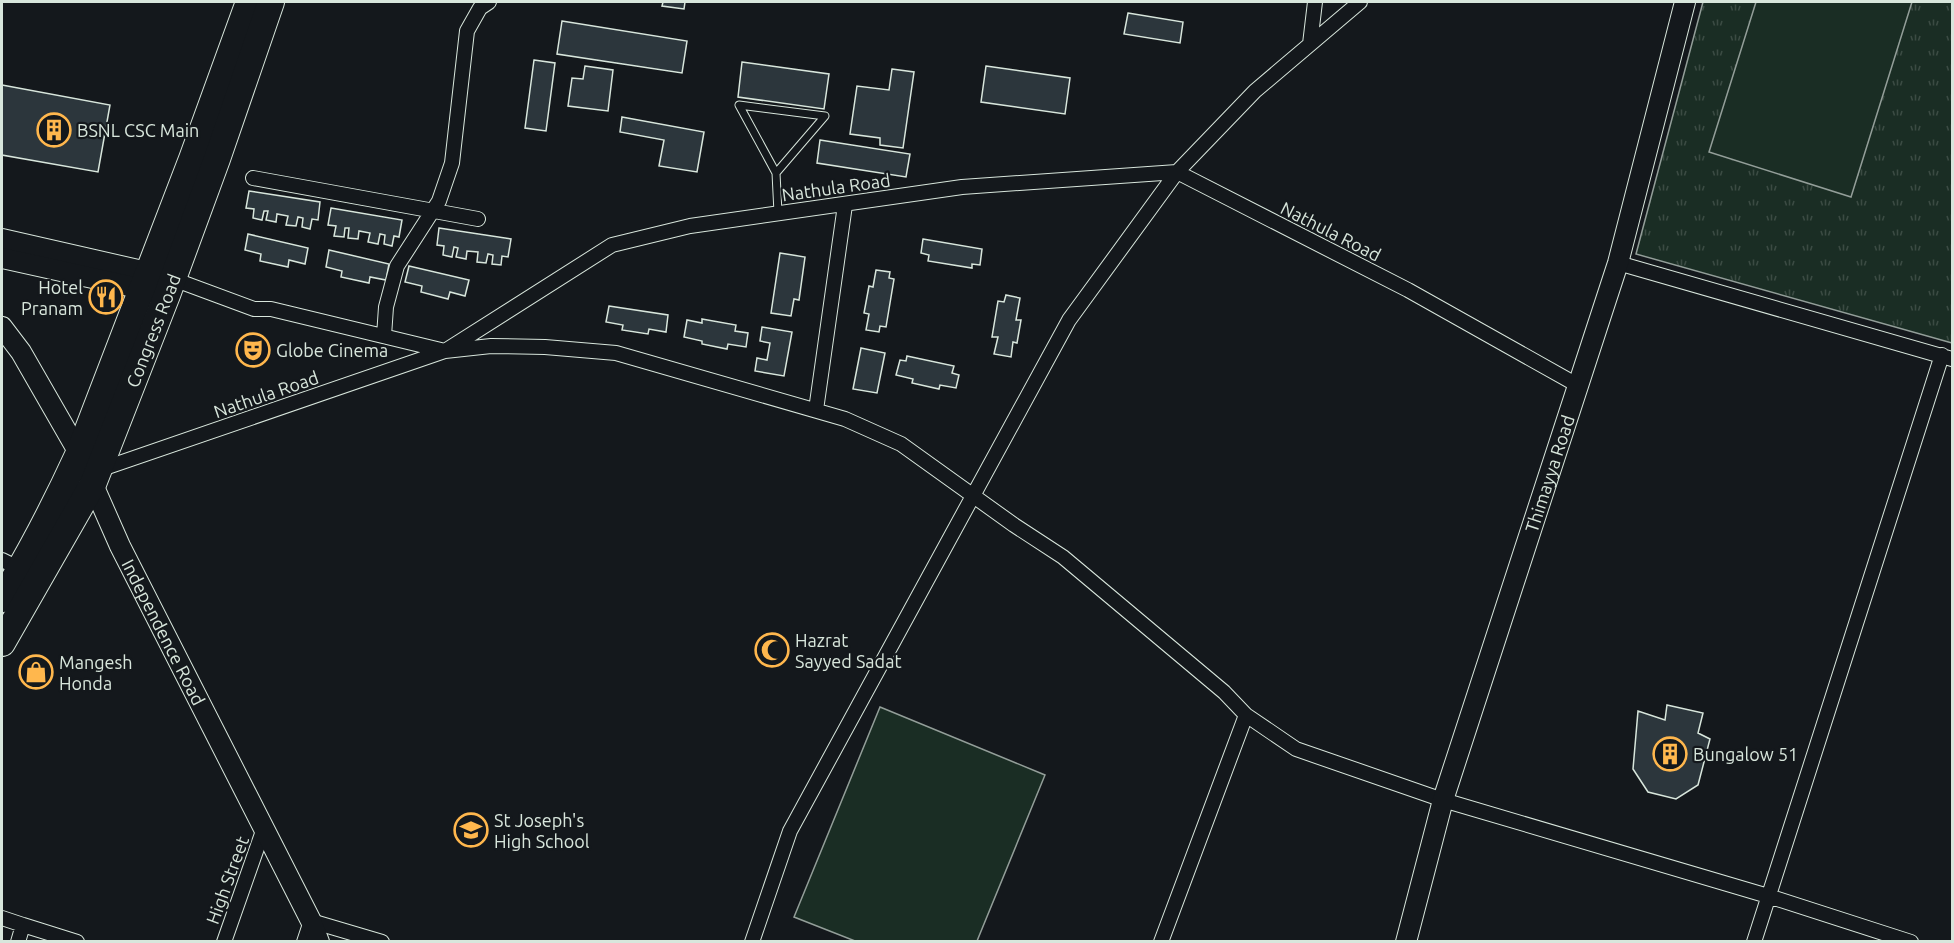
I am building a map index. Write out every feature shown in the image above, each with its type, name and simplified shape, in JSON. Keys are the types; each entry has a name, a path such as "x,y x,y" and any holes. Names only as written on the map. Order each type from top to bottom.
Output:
{"highway":[{"name":"Congress Road","path":"2,643 96,477 249,2"},
{"name":"Congress Road","path":"2,599 11,564 58,498 158,284 272,2"}],"main road":[{"name":"Thimayya Road","path":"1406,942 1443,800 1618,263 1685,2"},
{"path":"2,238 158,284"},
{"path":"2,258 158,284"},
{"name":"Independence Road","path":"2,327 21,352 79,453 96,477 120,546 319,942"}],"street":[{"path":"384,336 386,307 397,266 439,201 452,163 467,31 480,8 489,2"},
{"path":"1310,44 1315,2"},
{"path":"752,942 790,831 1069,320 1177,172 1255,91 1360,2"},
{"name":"Nathula Road","path":"96,477 445,351 612,245 690,226 962,187 1177,172 1408,290 1579,386"},
{"path":"253,178 478,219"},
{"path":"816,410 845,205"},
{"path":"1618,263 1947,357 1754,942"},
{"path":"158,284 254,309 271,309 445,351 491,346 545,347 616,353 845,419 901,444 1063,557 1224,692 1246,715 1296,749 1443,800 1768,896 1911,942"},
{"path":"1161,942 1246,715"},
{"name":"High Street","path":"224,942 263,831"},
{"path":"2,918 77,942"},
{"path":"304,942 310,921 382,942"},
{"path":"18,942 23,925"}],"lane":[{"path":"776,173 825,116 739,105 776,173 778,214"}],"green space":[{"path":"1703,2 1952,2 1952,343 1636,254"},
{"path":"1756,2 1912,2 1851,197 1709,152"},
{"path":"880,707 1045,775 977,941 855,941 794,917"}],"building":[{"path":"663,2 685,2 684,9 662,6"},
{"path":"1128,13 1183,22 1180,43 1124,34"},
{"path":"562,21 687,41 682,73 557,54"},
{"path":"534,60 555,63 546,131 525,128"},
{"path":"742,62 829,74 824,109 738,97"},
{"path":"585,66 613,70 608,111 568,106 572,78 583,79"},
{"path":"986,66 1070,78 1065,114 981,102"},
{"path":"892,69 914,72 903,148 880,145 880,138 850,134 857,86 889,90"},
{"name":"BSNL CSC Main","path":"2,85 110,105 98,172 2,155"},
{"path":"622,117 704,132 697,172 659,166 664,140 620,132"},
{"path":"820,140 910,154 906,177 817,163"},
{"path":"249,191 320,202 318,220 312,219 310,229 302,227 303,218 298,217 296,226 286,225 288,216 277,214 276,222 266,220 268,211 264,211 262,220 253,218 254,209 246,208"},
{"path":"331,208 402,220 399,237 394,236 392,246 384,244 385,235 380,234 378,244 368,242 370,233 359,231 358,239 348,238 349,228 345,228 344,237 334,236 336,226 328,225"},
{"path":"439,228 511,239 508,257 502,256 501,265 492,264 493,255 488,254 486,263 477,262 478,252 467,251 466,259 456,257 458,248 454,247 452,257 443,255 444,246 437,245"},
{"path":"248,234 308,248 305,264 289,260 288,267 260,261 261,254 245,250"},
{"path":"923,239 982,249 980,265 972,264 972,268 928,261 929,255 921,253"},
{"path":"329,250 389,264 386,280 370,277 369,283 341,277 342,271 326,267"},
{"path":"780,253 805,257 799,300 794,299 791,316 771,313"},
{"path":"409,266 469,280 465,296 450,292 448,299 421,292 422,286 405,282"},
{"path":"876,270 890,272 889,278 894,279 886,327 880,326 879,332 866,330 869,314 864,313 869,286 873,287"},
{"path":"1006,295 1020,298 1016,320 1021,320 1017,343 1013,342 1011,357 994,354 998,337 992,337 998,301 1004,302"},
{"path":"609,306 668,315 666,332 649,329 648,334 622,330 623,325 606,322"},
{"path":"702,319 736,325 735,331 748,333 746,347 728,344 727,349 702,344 702,341 684,337 687,320 702,323"},
{"path":"762,327 792,332 784,376 755,371 757,358 767,360 770,343 760,341"},
{"path":"861,348 885,353 877,393 853,389"},
{"path":"907,356 954,366 952,373 959,375 956,388 940,385 939,389 912,383 913,379 896,375 900,360 906,361"},
{"name":"Bungalow 51","path":"1667,705 1703,713 1698,733 1710,739 1698,785 1676,799 1648,792 1633,769 1638,711 1665,720"}],"place":[{"name":"BSNL CSC Main","path":"54,130"},
{"name":"Hotel Pranam","path":"106,297"},
{"name":"Globe Cinema","path":"253,350"},
{"name":"Hazrat Sayyed Sadat","path":"772,650"},
{"name":"Mangesh Honda","path":"36,672"},
{"name":"Bungalow 51","path":"1670,754"},
{"name":"St Joseph's High School","path":"471,830"}]}
